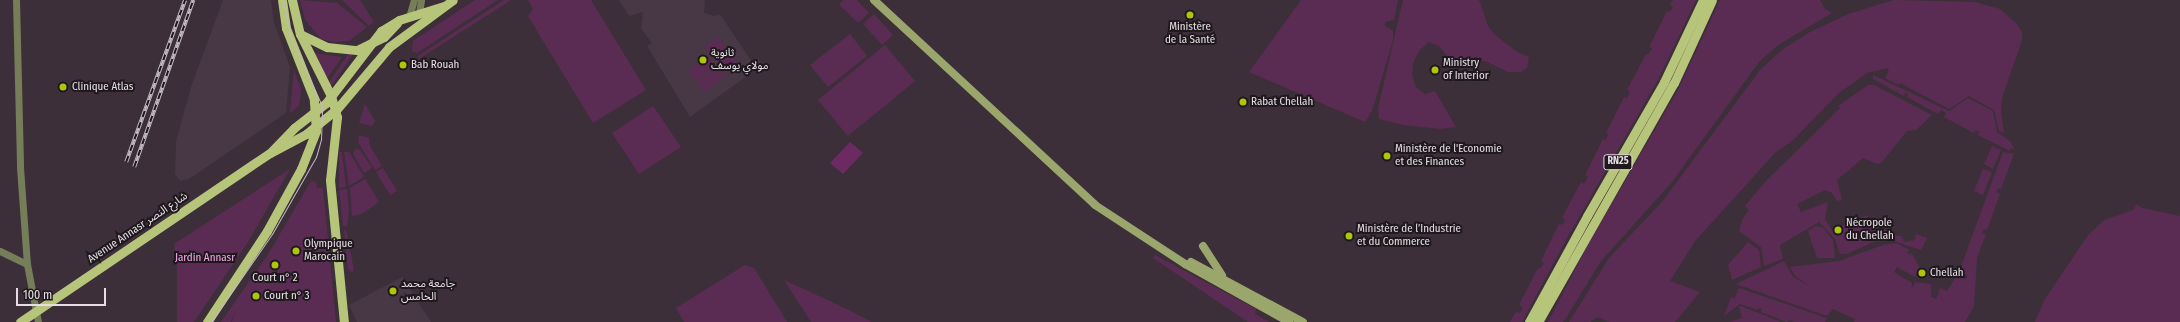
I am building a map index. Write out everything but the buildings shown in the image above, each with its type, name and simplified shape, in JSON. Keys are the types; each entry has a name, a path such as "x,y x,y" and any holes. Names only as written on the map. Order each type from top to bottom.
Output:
{"main road":[{"path":"207,322 253,254 286,196 309,153 318,125 317,111 308,80 286,28 282,0"},
{"path":"292,0 300,34 331,96 336,110 337,128 330,159 330,180 344,322"},
{"path":"444,6 453,0"},
{"path":"874,0 1095,205 1146,240 1289,322"},
{"name":"RN25","path":"1530,322 1587,216 1664,82 1703,0"},
{"name":"RN25","path":"1538,322 1674,83 1712,0"},
{"name":"Avenue Annasr شارع النصر","path":"270,154 294,128 317,111 331,96 381,32 399,20 444,6"},
{"name":"Avenue Annasr شارع النصر","path":"20,322 270,154 292,144 318,125 336,110 389,47 424,24 444,6"},
{"path":"370,68 388,44 415,25 419,13"},
{"path":"300,34 334,49 357,50 370,46"},
{"path":"1204,246 1214,266 1227,280"},
{"path":"1179,259 1188,260 1303,322"}],"street":[{"path":"16,0 17,112 27,264 38,322"},
{"path":"409,17 414,0"},
{"path":"419,13 421,0"},
{"path":"0,251 27,264"}],"shaded area":[{"path":"223,0 271,0 274,23 290,67 286,113 189,179 180,181 175,174 176,142 191,87"},
{"name":"ثانوية مولاي يوسف","path":"619,0 705,0 704,13 714,16 720,14 752,62 758,58 762,65 690,117 647,46 652,43 641,28 643,12 629,16"},
{"path":"850,142 863,153 843,174 830,163"},
{"name":"جامعة محمد الخامس","path":"402,277 431,322 357,322 349,305"}],"green space":[{"path":"300,0 337,3 367,27 349,41 335,42 321,39 305,20"},
{"path":"342,0 360,0 374,22 369,26"},
{"path":"475,0 498,0 417,53 412,51 413,41"},
{"path":"504,0 511,0 417,60 418,56"},
{"path":"528,0 591,0 646,90 593,123 528,16 533,9"},
{"path":"844,0 857,0 869,13 858,23 839,4"},
{"path":"1301,0 1398,0 1394,20 1385,22 1385,26 1393,31 1393,40 1372,111 1365,122 1249,72"},
{"path":"1403,0 1479,0 1488,26 1494,34 1517,52 1529,57 1527,68 1521,72 1508,72 1485,61 1450,59 1439,46 1428,42 1419,51 1413,63 1412,75 1416,87 1425,94 1435,91 1456,127 1440,129 1403,125 1379,119 1378,109"},
{"path":"1673,0 1696,0 1659,78 1567,238 1522,322 1510,322 1516,312 1520,313 1523,307 1519,305 1538,268 1540,269 1544,263 1541,261 1559,224 1562,225 1565,220 1562,218 1581,182 1584,184 1588,177 1585,175 1603,139 1606,140 1608,135 1606,133 1624,97 1627,98 1630,92 1627,90 1646,54 1648,55 1652,48 1649,47 1667,11 1670,12 1673,7 1670,5"},
{"path":"1720,0 1820,0 1825,9 1832,13 1778,45 1759,62 1672,182 1601,261 1563,322 1548,322 1588,245 1678,90"},
{"path":"1894,0 1975,2 2000,9 2017,24 2022,32 2022,40 2002,98 2001,112 2004,133 1999,131 1994,110 1969,96 1949,109 1900,83 1899,85 1885,78 1889,70 1887,68 1867,73 1839,93 1793,140 1775,153 1695,241 1670,281 1700,292 1675,322 1609,322 1598,317 1590,322 1569,322 1609,258 1662,202 1760,70 1783,49 1810,32 1848,14"},
{"path":"874,14 893,35 882,45 863,24"},
{"path":"850,34 867,56 828,87 810,65"},
{"path":"718,37 739,65 726,75 705,47"},
{"path":"885,45 915,81 848,136 818,100"},
{"path":"314,53 342,57 326,80"},
{"path":"354,53 332,85 328,84 348,54"},
{"path":"708,56 716,67 696,81 688,71"},
{"path":"717,68 724,77 704,92 697,83"},
{"path":"294,70 301,89 299,106 290,113"},
{"path":"1873,75 1949,111 1968,98 1993,111 1997,132 2010,141 2015,150 2011,148 2010,151 1978,135 1980,132 1976,130 1974,133 1944,117 1946,113 1941,110 1938,114 1907,97 1908,94 1905,93 1904,96 1873,79"},
{"path":"1868,85 1874,85 1932,115 1916,130 1907,131 1881,163 1877,164 1863,158 1837,180 1842,200 1837,201 1832,193 1825,190 1797,204 1801,212 1828,202 1825,219 1832,230 1867,215 1878,230 1876,241 1846,254 1840,254 1835,239 1819,222 1780,245 1783,259 1764,266 1761,247 1739,231 1742,220 1749,210 1745,206 1766,181 1840,108 1838,106"},
{"path":"365,104 375,121 372,126 359,123"},
{"path":"653,106 681,147 639,174 612,133"},
{"path":"359,135 369,138 370,146 382,166 375,170 358,142"},
{"path":"1992,146 2001,150 1993,169 1984,164"},
{"path":"355,149 360,150 372,168 364,173 353,154"},
{"path":"339,152 342,152 346,187 339,188"},
{"path":"344,152 349,152 364,177 349,186"},
{"path":"2003,152 2014,154 2001,189 1998,188 1996,192 2000,194 1987,230 1984,229 1982,233 1986,234 1977,258 1974,306 1965,322 1854,322 1855,319 1833,309 1827,316 1736,284 1784,261 1793,277 1810,286 1795,276 1790,267 1839,261 1883,245 1896,243 1910,250 1907,252 1910,255 1912,253 1919,267 1915,277 1897,267 1894,272 1912,283 1911,290 1915,282 1931,284 1931,297 1936,299 1938,294 1948,308 1938,293 1940,288 1947,291 1956,277 1966,279 1967,275 1959,272"},
{"path":"383,168 397,191 390,195 376,172"},
{"name":"Jardin Annasr","path":"290,169 248,242 194,322 177,322 177,266 174,244"},
{"path":"1983,169 1992,172 1983,195 1974,191"},
{"path":"365,179 379,202 362,214 352,216 350,188"},
{"name":"Olympique Marocain","path":"311,181 316,182 317,188 323,188 336,322 232,322 235,309 231,322 221,322 267,256"},
{"path":"347,189 349,209 347,227 343,226 339,190"},
{"path":"2137,204 2142,208 2180,216 2180,322 2035,322 2045,299 2088,235 2104,220 2133,210"},
{"path":"1816,226 1823,228 1833,240 1835,258 1817,258 1808,231"},
{"path":"344,229 346,230 354,270 352,273 348,269"},
{"path":"1885,229 1892,236 1901,236 1904,242 1915,240 1916,234 1927,238 1921,250 1891,240 1878,242 1881,232"},
{"path":"1748,242 1759,250 1761,267 1732,280 1728,265"},
{"path":"1155,255 1256,309 1255,314 1269,322 1248,322 1153,258"},
{"path":"745,265 754,268 787,322 684,322 676,308"},
{"path":"784,280 847,309 872,322 811,322"},
{"path":"1739,288 1827,318 1825,322 1793,322 1791,320 1786,322 1761,312 1762,309 1759,308 1758,310 1740,304 1724,316 1731,297 1735,298"},
{"path":"1739,306 1781,322 1729,322 1742,318"}],"tram line":[{"path":"211,322 272,234 316,157 321,140 322,106 290,35 283,0"}],"railway":[{"path":"126,162 185,0"},
{"path":"134,167 193,0"}],"place":[{"name":"Ministère de la Santé","path":"1190,15"},
{"name":"ثانوية مولاي يوسف","path":"703,60"},
{"name":"Bab Rouah","path":"403,65"},
{"name":"Ministry of Interior","path":"1435,70"},
{"name":"Clinique Atlas","path":"63,87"},
{"name":"Rabat Chellah","path":"1243,102"},
{"name":"Ministère de l'Economie et des Finances","path":"1387,156"},
{"name":"Nécropole du Chellah","path":"1838,230"},
{"name":"Ministère de l’Industrie et du Commerce","path":"1349,236"},
{"name":"Olympique Marocain","path":"296,251"},
{"name":"Court n° 2","path":"275,265"},
{"name":"Chellah","path":"1922,273"},
{"name":"جامعة محمد الخامس","path":"393,291"},
{"name":"Court n° 3","path":"256,296"}]}
